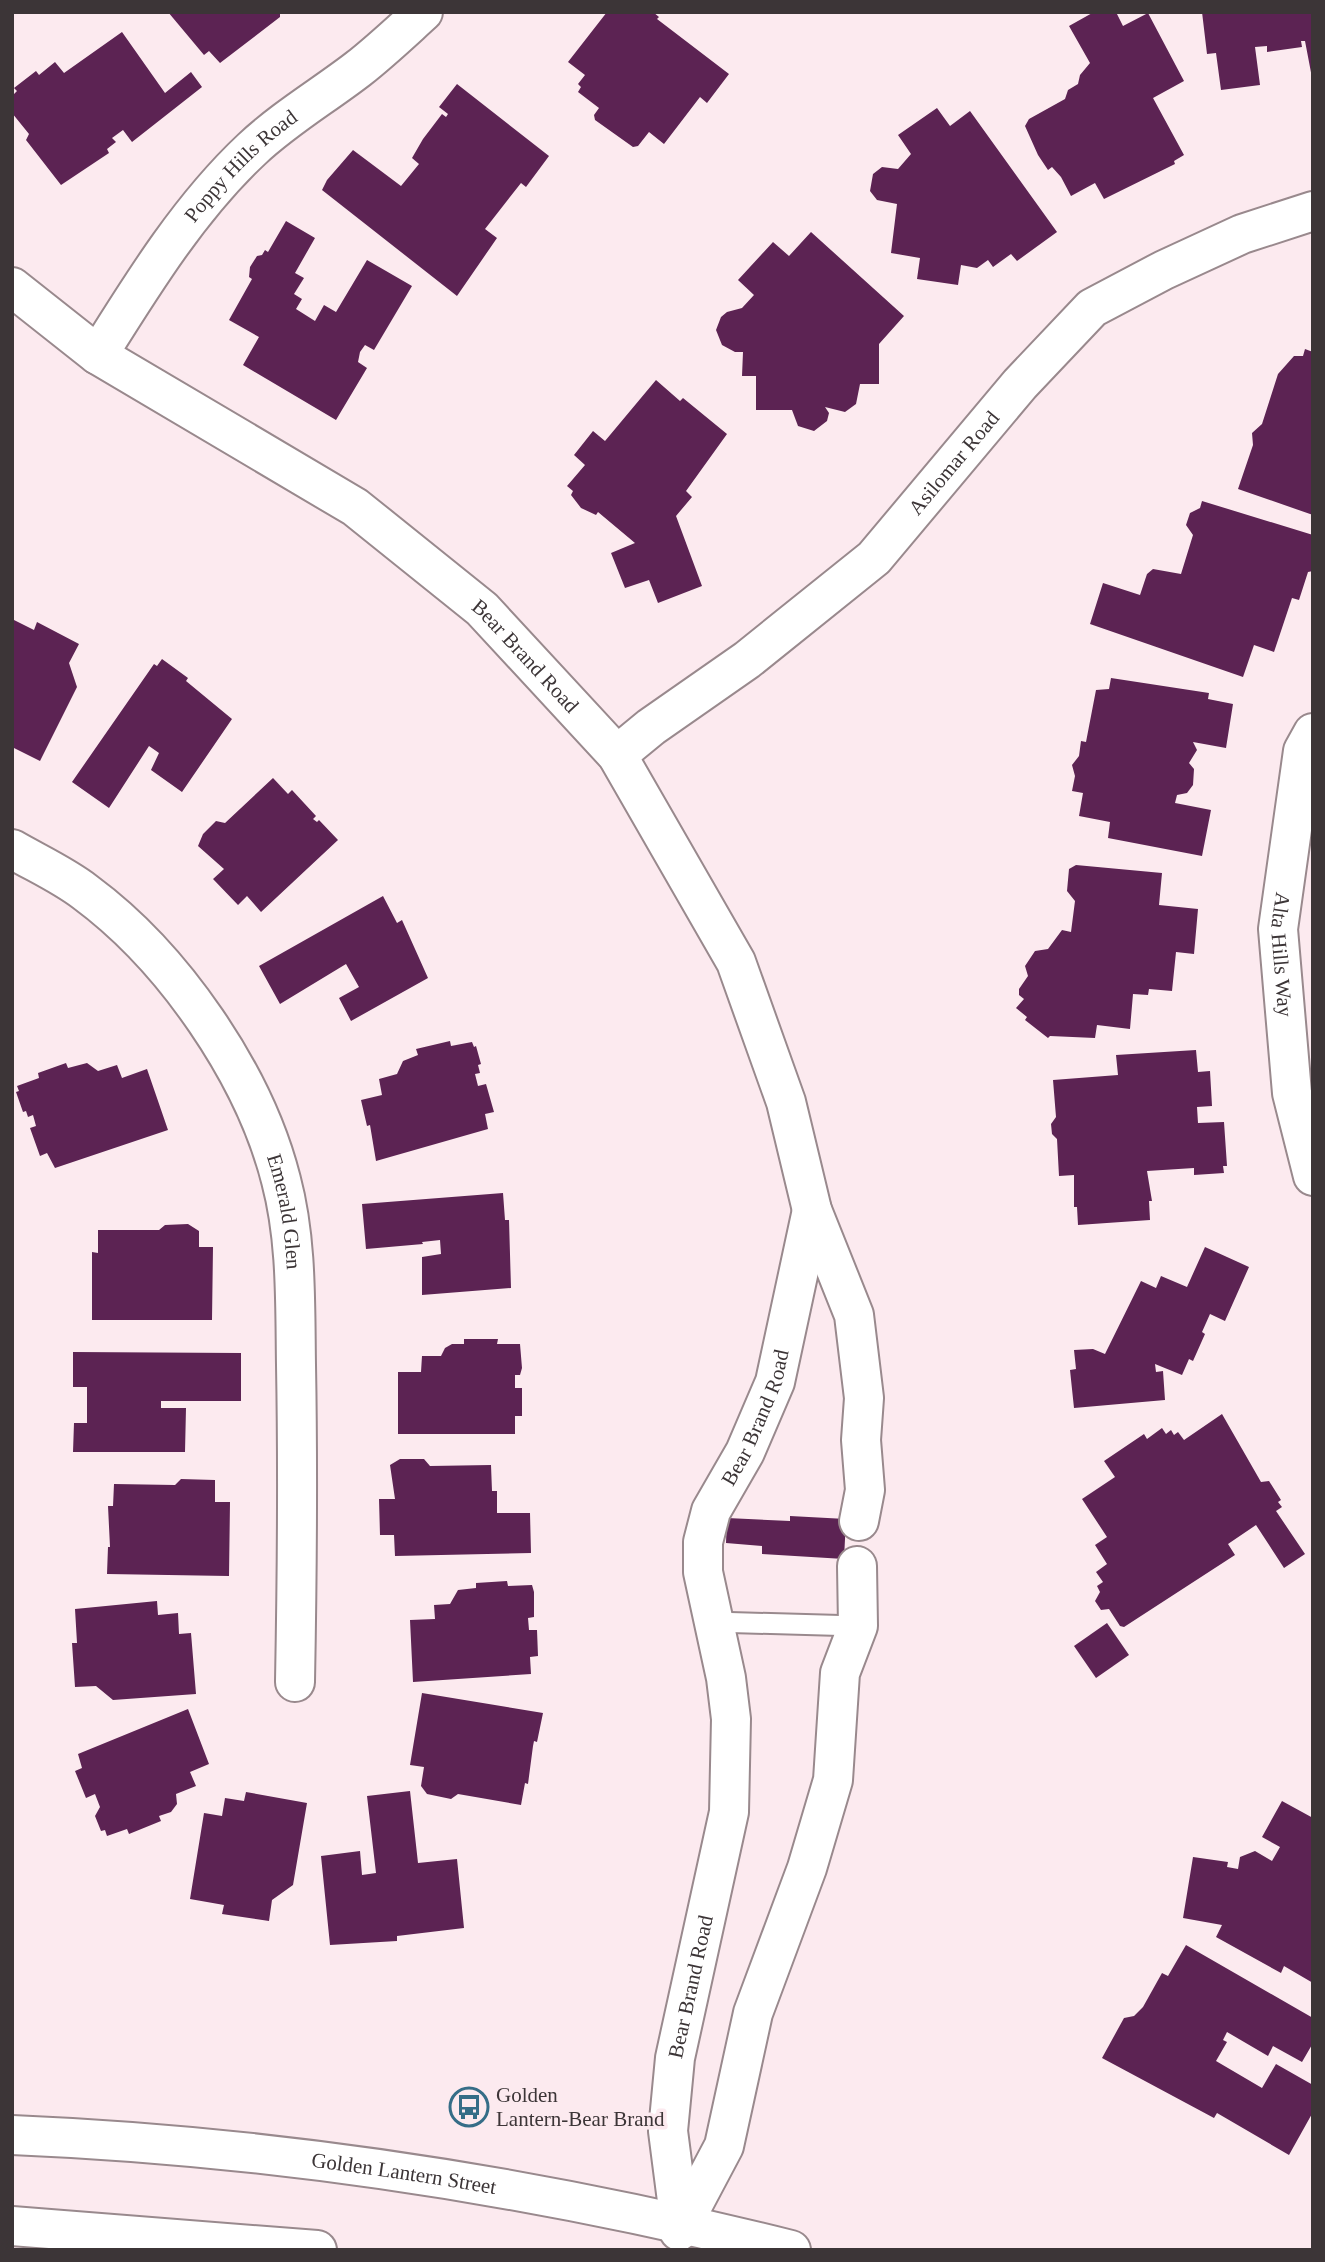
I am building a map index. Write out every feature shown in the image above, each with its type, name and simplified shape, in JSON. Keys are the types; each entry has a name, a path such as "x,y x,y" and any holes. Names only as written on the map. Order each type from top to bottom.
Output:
{"street":[{"name":"Poppy Hills Road","path":"98,355 209,194 251,150 296,111 358,69 423,12"},
{"name":"Asilomar Road","path":"617,755 651,727 747,660 874,558 1020,384 1092,308 1164,270 1242,234 1313,211"},
{"name":"Bear Brand Road","path":"12,287 98,355 355,507 482,609 617,755 736,962 786,1102 812,1210 854,1315 864,1398 861,1440 865,1490 859,1521"},
{"name":"Alta Hills Way","path":"1313,733 1303,751 1278,929 1292,1093 1313,1176"},
{"name":"Emerald Glen","path":"12,849 85,892 142,944 204,1014 250,1096 281,1180 294,1262 299,1502 295,1682"},
{"name":"Bear Brand Road","path":"677,2237 668,2131 675,2058 729,1812 731,1719 726,1678 703,1572 703,1542 710,1511 745,1452 775,1382 812,1210"},
{"path":"677,2237 724,2146 753,2013 807,1868 834,1780 840,1673 858,1626 858,1566"},
{"name":"Golden Lantern Street","path":"12,2135 187,2144 322,2159 469,2181 677,2237 791,2250"},
{"path":"12,2226 317,2250"}],"lane":[{"path":"713,1622 858,1626"}],"building":[{"path":"168,12 280,12 280,17 220,63 209,51 204,55"},
{"path":"607,12 653,12 659,17 657,19 729,74 707,103 700,97 664,144 649,132 638,146 633,147 595,120 594,115 599,108 578,92 581,87 578,84 585,75 568,62"},
{"path":"1094,12 1116,12 1123,26 1148,13 1184,81 1153,98 1184,155 1174,161 1175,164 1104,199 1095,183 1071,196 1061,177 1052,167 1048,170 1038,155 1025,126 1029,119 1065,99 1068,90 1078,84 1080,75 1090,63 1069,26"},
{"path":"1202,12 1313,12 1313,83 1305,41 1301,41 1302,47 1267,52 1267,46 1255,47 1260,85 1221,90 1216,53 1207,54"},
{"path":"122,32 165,93 191,72 202,87 132,142 123,130 112,138 116,142 107,149 109,153 61,185 26,140 29,134 12,113 12,96 17,91 14,88 36,71 39,75 55,62 64,73"},
{"path":"457,84 549,156 526,187 521,183 485,229 497,238 457,296 322,190 327,180 353,150 401,186 419,164 412,158 423,139 442,114 446,117 448,114 439,107"},
{"path":"937,108 950,126 970,111 1057,232 1017,261 1011,254 993,267 988,260 977,268 961,265 958,285 917,279 920,258 891,253 897,204 877,200 870,191 873,174 882,167 898,169 911,154 898,135"},
{"path":"286,221 315,238 295,273 304,278 294,294 302,299 296,309 315,321 324,305 336,312 367,260 412,286 374,350 365,345 360,352 358,362 367,368 336,420 243,365 259,337 229,320 252,279 249,277 250,267 257,256 262,255 265,250 268,252"},
{"path":"811,232 904,316 879,344 879,384 860,384 856,404 845,412 825,407 829,413 827,421 814,431 798,426 792,410 756,410 756,376 742,376 743,352 735,352 722,345 716,330 721,317 727,312 742,308 754,295 738,280 773,242 789,256"},
{"path":"1305,349 1313,352 1313,515 1238,489 1253,445 1252,433 1262,424 1278,374 1294,356 1303,356"},
{"path":"656,380 680,401 683,398 727,434 686,491 692,497 676,516 702,586 658,603 649,580 625,588 611,553 635,543 598,512 596,515 581,508 571,495 573,491 567,486 585,465 574,455 593,431 605,441"},
{"path":"1202,501 1313,535 1313,571 1308,572 1299,600 1292,598 1274,652 1254,645 1243,677 1090,624 1103,583 1140,595 1147,574 1153,569 1181,574 1193,535 1186,525 1190,513 1200,508"},
{"path":"12,619 34,630 37,622 79,644 69,663 77,687 40,761 12,747"},
{"path":"162,659 188,678 186,681 232,719 182,792 151,770 159,753 149,746 109,808 72,782 154,664 157,666"},
{"path":"1111,678 1209,693 1208,699 1233,704 1226,748 1193,742 1197,750 1189,763 1194,769 1193,785 1187,793 1177,795 1175,803 1211,810 1202,856 1108,838 1110,822 1079,816 1083,793 1072,791 1075,776 1072,765 1079,756 1081,741 1086,742 1096,690 1109,689"},
{"path":"273,778 288,794 292,790 316,816 313,819 317,822 319,820 338,840 261,912 247,896 238,905 213,879 224,869 198,846 203,834 216,821 225,823"},
{"path":"1076,865 1162,873 1159,905 1198,909 1194,954 1176,952 1172,991 1149,989 1148,995 1133,994 1130,1029 1097,1025 1095,1038 1048,1038 1025,1020 1027,1017 1016,1008 1024,999 1019,995 1019,989 1028,976 1025,966 1035,951 1048,949 1062,930 1071,932 1075,901 1067,891 1069,869"},
{"path":"383,896 397,923 402,920 428,978 351,1021 339,998 359,987 346,964 280,1004 259,966"},
{"path":"450,1041 451,1046 472,1042 474,1047 476,1046 481,1064 478,1065 480,1073 475,1074 478,1086 486,1084 494,1112 485,1114 488,1129 376,1161 370,1125 367,1126 361,1100 382,1095 379,1079 397,1074 403,1061 418,1055 416,1049"},
{"path":"1196,1050 1198,1072 1210,1071 1212,1106 1197,1107 1198,1123 1224,1122 1227,1166 1223,1166 1224,1173 1194,1175 1194,1168 1147,1171 1152,1201 1149,1201 1150,1220 1078,1225 1077,1207 1074,1207 1074,1175 1059,1176 1057,1139 1052,1134 1051,1124 1056,1117 1053,1080 1118,1075 1116,1055"},
{"path":"66,1063 68,1068 87,1063 98,1071 117,1065 122,1078 147,1069 168,1130 55,1168 47,1153 40,1156 30,1128 36,1126 33,1115 28,1117 26,1111 23,1112 16,1092 19,1091 17,1086 39,1078 38,1073"},
{"path":"503,1193 505,1220 509,1220 511,1288 422,1295 422,1257 441,1254 440,1240 366,1249 362,1204"},
{"path":"188,1224 199,1231 199,1247 213,1247 212,1320 92,1320 92,1252 98,1253 98,1230 159,1230 165,1225"},
{"path":"1205,1247 1249,1267 1225,1321 1210,1314 1202,1332 1205,1334 1193,1361 1189,1359 1182,1375 1155,1364 1156,1372 1163,1371 1165,1400 1074,1408 1070,1370 1076,1369 1074,1350 1093,1349 1105,1354 1141,1281 1156,1288 1161,1276 1187,1287"},
{"path":"464,1339 498,1339 497,1344 520,1344 522,1368 520,1375 515,1375 515,1388 522,1388 522,1416 515,1416 515,1434 398,1434 398,1372 421,1372 422,1356 441,1356 445,1348 452,1344 464,1344"},
{"path":"73,1352 241,1353 241,1401 161,1401 161,1408 186,1408 185,1452 73,1452 74,1423 87,1423 87,1387 73,1387"},
{"path":"1222,1414 1261,1482 1269,1481 1281,1500 1278,1502 1282,1507 1276,1511 1305,1554 1284,1568 1256,1525 1228,1544 1235,1555 1124,1627 1120,1626 1109,1609 1101,1610 1095,1601 1100,1592 1097,1586 1103,1582 1096,1572 1107,1564 1095,1545 1107,1537 1082,1499 1115,1477 1104,1461 1144,1434 1147,1439 1162,1428 1166,1434 1171,1430 1174,1435 1178,1432 1184,1440"},
{"path":"400,1459 424,1459 430,1466 491,1465 492,1491 497,1491 497,1513 530,1513 531,1553 395,1556 394,1535 380,1535 379,1499 395,1499 390,1465"},
{"path":"181,1479 215,1480 215,1502 230,1502 229,1576 107,1574 110,1547 108,1506 113,1506 114,1484 175,1485"},
{"path":"790,1516 846,1519 844,1559 762,1554 762,1546 726,1543 727,1518 790,1521"},
{"path":"507,1581 508,1586 532,1585 534,1592 534,1617 528,1618 529,1630 537,1630 538,1656 530,1657 531,1674 413,1682 410,1620 435,1619 434,1605 450,1604 458,1590 476,1588 476,1583"},
{"path":"157,1601 158,1615 178,1613 179,1634 191,1633 196,1694 113,1700 96,1686 75,1687 72,1643 77,1643 75,1609"},
{"path":"1107,1623 1129,1655 1096,1678 1074,1646"},
{"path":"422,1693 543,1713 537,1742 534,1741 528,1784 525,1783 521,1805 458,1794 451,1799 427,1794 421,1786 424,1767 410,1765"},
{"path":"188,1709 209,1764 190,1772 196,1786 176,1794 177,1804 171,1812 159,1816 161,1821 129,1834 127,1829 107,1836 105,1830 101,1831 95,1816 100,1807 95,1794 86,1798 75,1771 82,1768 78,1754"},
{"path":"410,1791 418,1863 457,1859 464,1928 397,1936 397,1941 330,1945 321,1856 360,1851 362,1875 376,1873 367,1796"},
{"path":"246,1792 307,1803 293,1885 272,1900 269,1921 222,1914 224,1905 190,1899 204,1813 222,1816 225,1798 244,1801"},
{"path":"1282,1801 1313,1818 1313,1983 1284,1966 1281,1973 1216,1937 1222,1925 1183,1918 1193,1857 1228,1862 1227,1867 1238,1869 1240,1857 1255,1851 1272,1861 1280,1847 1262,1837"},
{"path":"1186,1945 1313,2018 1313,2043 1302,2062 1273,2046 1268,2056 1227,2032 1223,2040 1227,2042 1216,2061 1262,2088 1276,2064 1313,2085 1313,2112 1289,2155 1217,2113 1214,2118 1102,2058 1124,2018 1134,2016 1143,2007 1162,1973 1168,1976"}],"place":[{"name":"Golden Lantern-Bear Brand","path":"469,2107"}]}
